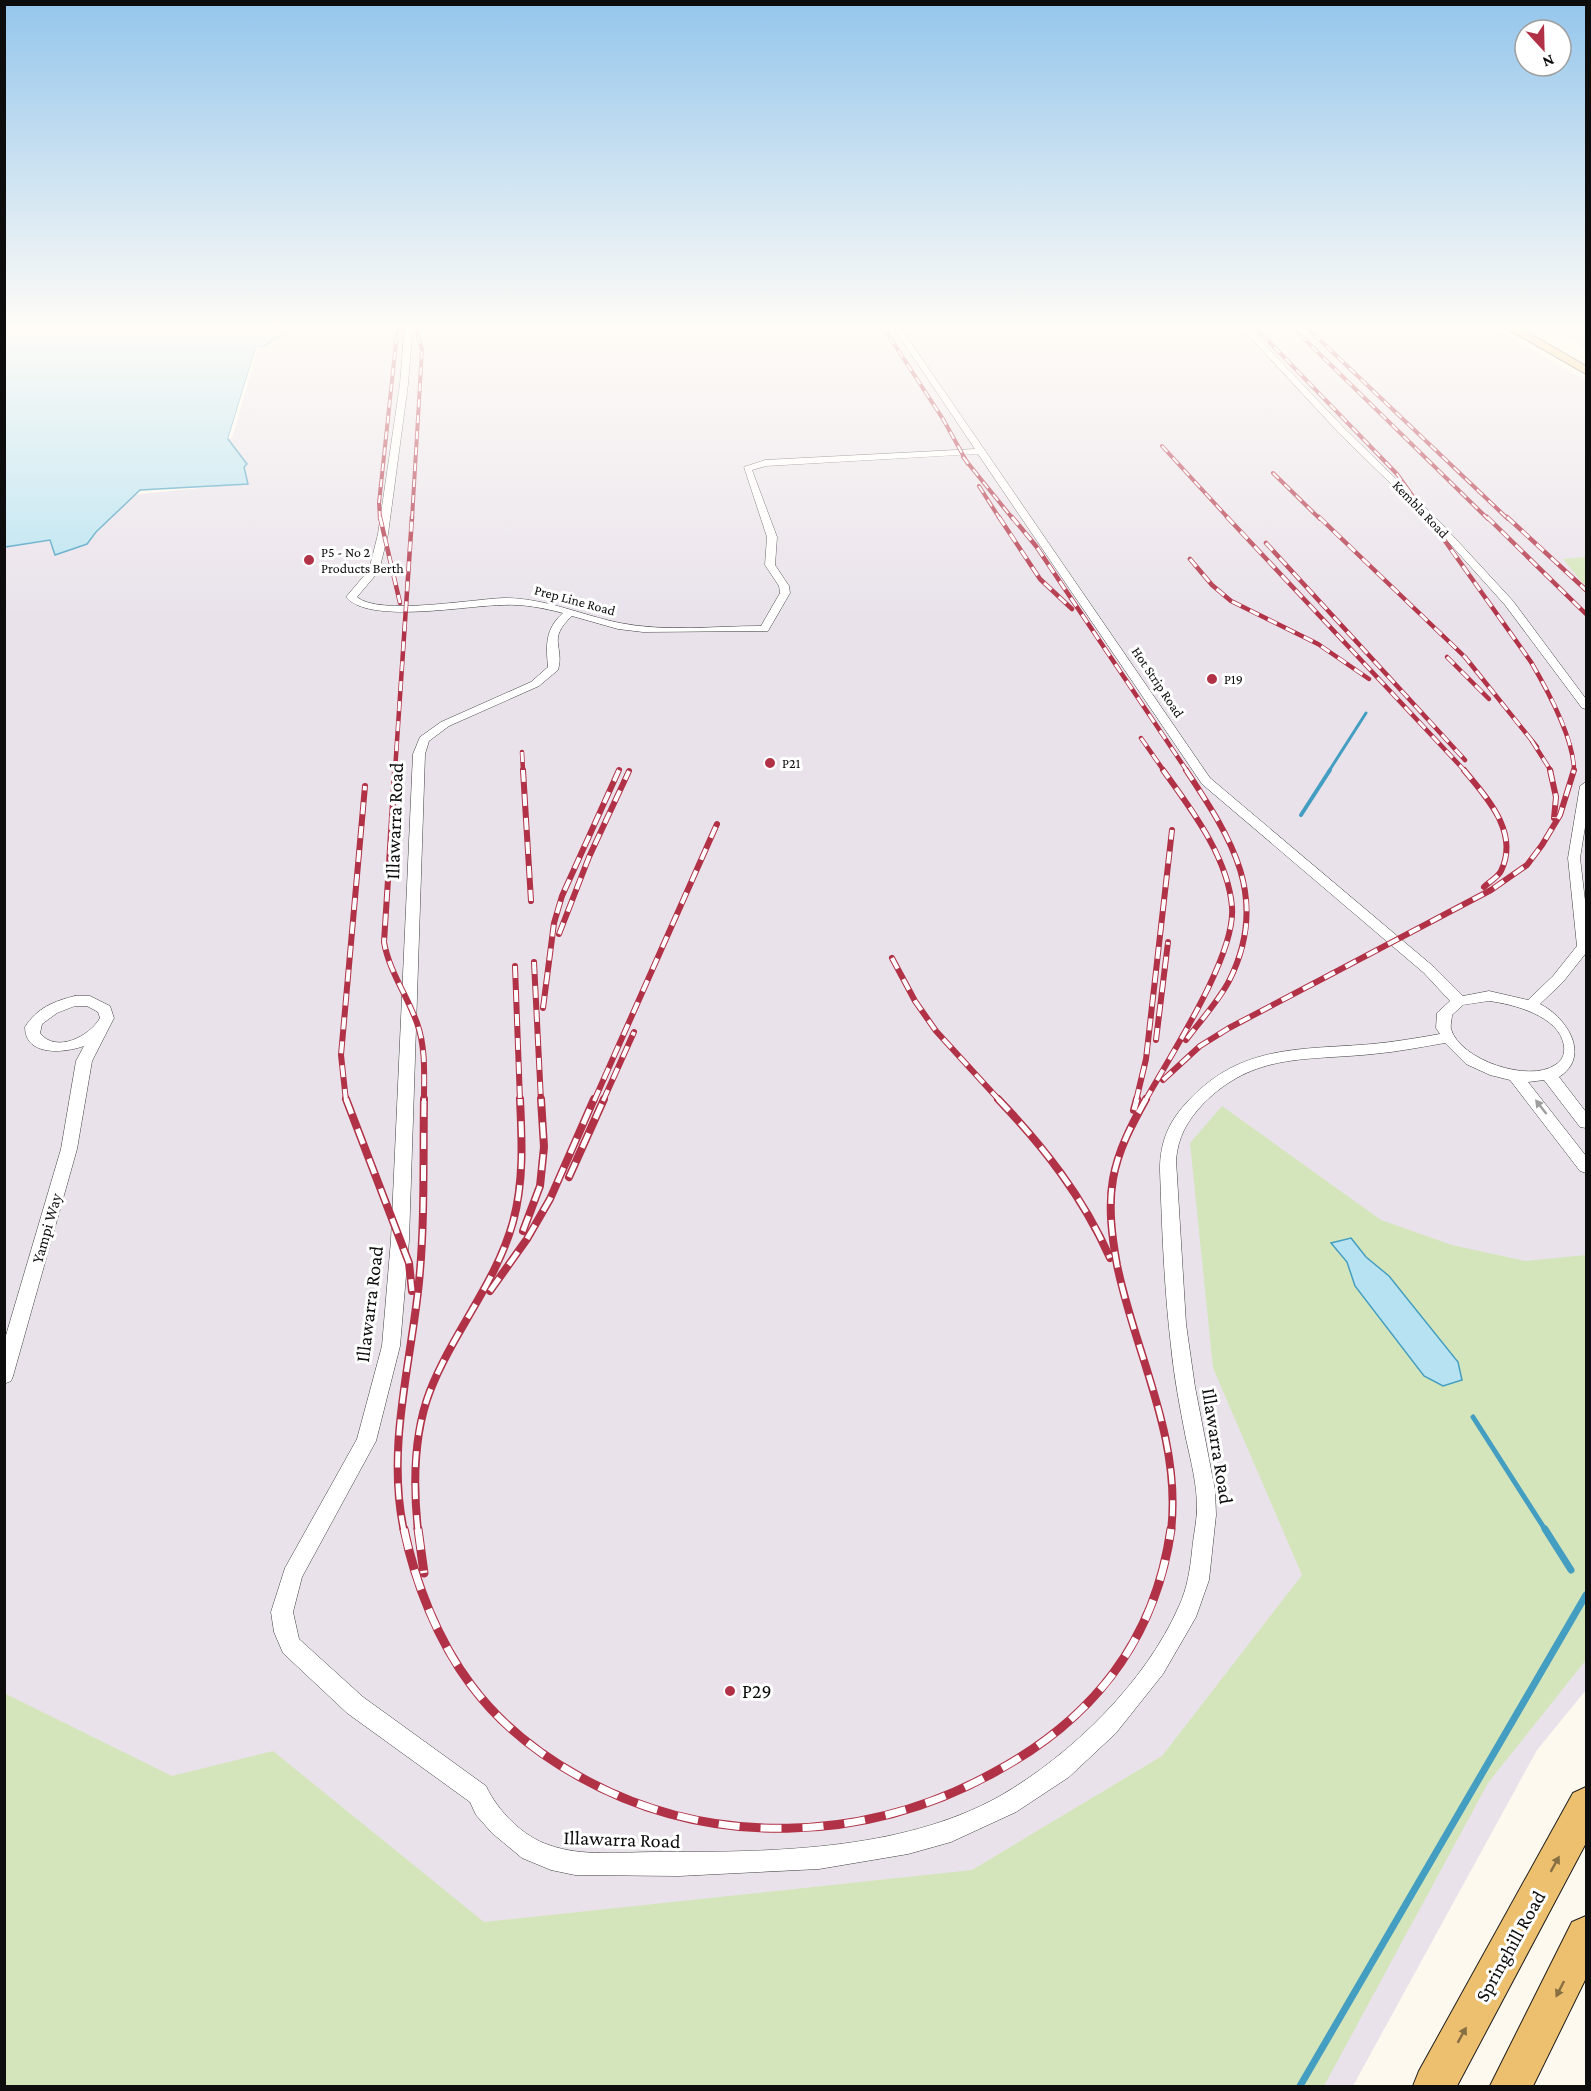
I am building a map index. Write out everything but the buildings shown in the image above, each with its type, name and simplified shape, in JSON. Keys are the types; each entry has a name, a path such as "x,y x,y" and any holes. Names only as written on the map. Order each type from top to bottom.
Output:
{"main road":[{"name":"Springhill Road","path":"1434,2086 1587,1806"},
{"path":"1511,2086 1587,1936"}],"street":[{"name":"Prep Line Road","path":"399,422 383,534 372,576 352,593 352,600 377,609 514,600 530,602 623,627 653,630 764,629 785,593 784,586 770,565 772,537 747,469 752,466 979,451"},
{"name":"Hot Strip Road","path":"959,422 1206,780 1429,970 1459,1001"},
{"name":"Kembla Road","path":"1333,422 1432,519 1509,603 1587,706"},
{"name":"Illawarra Road","path":"570,612 557,622 550,635 554,668 535,684 445,724 424,739 419,754 400,1240 391,1346 366,1441 292,1575 282,1612 285,1632 291,1646 355,1705 478,1794 485,1808 511,1835 539,1855 564,1862 589,1864 751,1863 905,1844 954,1829 999,1809 1040,1783 1078,1754 1125,1709 1165,1653 1183,1621 1197,1585 1207,1506 1185,1382 1173,1290 1169,1159 1170,1143 1175,1130 1219,1081 1248,1066 1278,1059 1390,1047 1446,1038"},
{"path":"1530,1006 1584,947 1574,858 1587,786"},
{"path":"1489,996 1511,999 1530,1006 1553,1019 1570,1042 1570,1059 1560,1069 1549,1074 1516,1077 1478,1065 1458,1052 1446,1038 1443,1028 1443,1017 1450,1006 1459,1001 1489,996"},
{"path":"43,1044 57,1046 74,1044 90,1037 102,1028 107,1018 102,1005 90,1001 69,1002 51,1009 36,1021 34,1036 43,1044 70,1057 81,1078"},
{"name":"Yampi Way","path":"4,1376 73,1134 84,1062 102,1028"},
{"path":"1549,1074 1587,1123"},
{"path":"1516,1077 1587,1167"}],"shaded area":[{"path":"175,422 1586,422 1586,1690 1537,1750 1353,2086 5,2086 5,507 212,487"}],"green space":[{"path":"1586,557 1586,587 1563,559"},
{"path":"1222,1106 1381,1220 1452,1245 1525,1261 1586,1255 1586,1660 1488,1783 1324,2086 5,2086 4,1693 172,1776 273,1751 484,1922 972,1870 1162,1756 1302,1575 1213,1368 1190,1143"}],"water":[{"path":"5,422 233,422 228,439 247,464 244,467 248,484 140,490 96,532 87,544 55,555 50,540 5,547"},
{"path":"1351,1238 1366,1257 1389,1276 1458,1362 1462,1380 1443,1386 1424,1376 1355,1286 1347,1262 1331,1243"}],"pier":[{"path":"233,422 237,422 232,438 228,439"}],"waterway":[{"path":"1329,771 1366,713"},
{"path":"1301,815 1330,770"},
{"path":"1473,1417 1546,1531"},
{"path":"1545,1529 1571,1570"},
{"path":"1300,2086 1586,1595"}],"railway":[{"path":"380,519 379,503 388,422"},
{"path":"412,519 418,422"},
{"path":"944,422 967,461"},
{"path":"1346,422 1397,474 1429,519"},
{"path":"1389,422 1488,519"},
{"path":"1406,422 1508,519"},
{"path":"1162,446 1229,519"},
{"path":"963,457 967,461"},
{"path":"967,461 1013,519"},
{"path":"1273,473 1320,519"},
{"path":"979,486 1000,519"},
{"path":"380,517 400,603"},
{"path":"395,771 412,517"},
{"path":"999,517 1040,579 1072,609"},
{"path":"1012,517 1036,546 1187,771"},
{"path":"1227,517 1465,771"},
{"path":"1319,517 1465,657 1537,747"},
{"path":"1428,517 1538,674 1565,730 1570,744 1574,770"},
{"path":"1487,517 1586,614"},
{"path":"1507,517 1586,590"},
{"path":"1266,543 1465,760"},
{"path":"1190,559 1212,585 1231,601 1318,644 1369,679"},
{"path":"1447,657 1489,699"},
{"path":"1141,738 1164,771"},
{"path":"1532,741 1551,771"},
{"path":"522,752 523,771"},
{"path":"395,770 384,942 386,953 420,1032 424,1062 424,1099"},
{"path":"523,770 531,901"},
{"path":"543,1008 554,923 562,896 619,770"},
{"path":"1145,1101 1185,1033 1213,978 1224,952 1232,907 1229,888 1216,852 1196,817 1163,770"},
{"path":"1186,770 1218,820 1230,845 1240,870 1246,896 1246,923 1241,951 1229,981 1186,1040"},
{"path":"1464,770 1498,816 1506,843 1506,857 1501,871 1484,887"},
{"path":"1550,770 1556,797 1554,818"},
{"path":"1163,1080 1200,1046 1229,1028 1491,890 1527,865 1560,815 1574,770"},
{"path":"559,934 589,857 629,771"},
{"path":"346,1101 341,1055 365,786"},
{"path":"594,1101 717,824"},
{"path":"1136,1101 1146,1059 1172,830"},
{"path":"1156,1040 1168,942"},
{"path":"892,958 915,1001 936,1031 1000,1101"},
{"path":"534,962 541,1101"},
{"path":"515,966 520,1101"},
{"path":"603,1101 634,1032"},
{"path":"346,1099 409,1263 412,1291"},
{"path":"404,1531 399,1500 399,1437 421,1259 424,1099"},
{"path":"418,1531 415,1478 417,1442 424,1408 439,1369 496,1266 513,1222 521,1176 520,1099"},
{"path":"523,1231 540,1186 544,1147 541,1099"},
{"path":"490,1291 527,1239 550,1199 594,1099"},
{"path":"569,1177 604,1099"},
{"path":"998,1099 1047,1154 1088,1214 1110,1258"},
{"path":"1134,1110 1137,1099"},
{"path":"1146,1099 1126,1138 1115,1168 1111,1222 1117,1265 1125,1298 1155,1396 1170,1463 1173,1496 1171,1531"},
{"path":"404,1529 421,1590 448,1650 471,1685 494,1713 535,1748 580,1777 630,1800 681,1817 734,1826 787,1828 841,1824 893,1813 944,1796 993,1773 1028,1752 1060,1728 1089,1702 1113,1674 1134,1642 1163,1570 1171,1529"},
{"path":"418,1529 424,1573"}],"place":[{"name":"P5 - No 2 Products Berth","path":"309,560"},
{"name":"P19","path":"1212,679"},
{"name":"P21","path":"770,763"},
{"name":"P29","path":"730,1691"}]}
